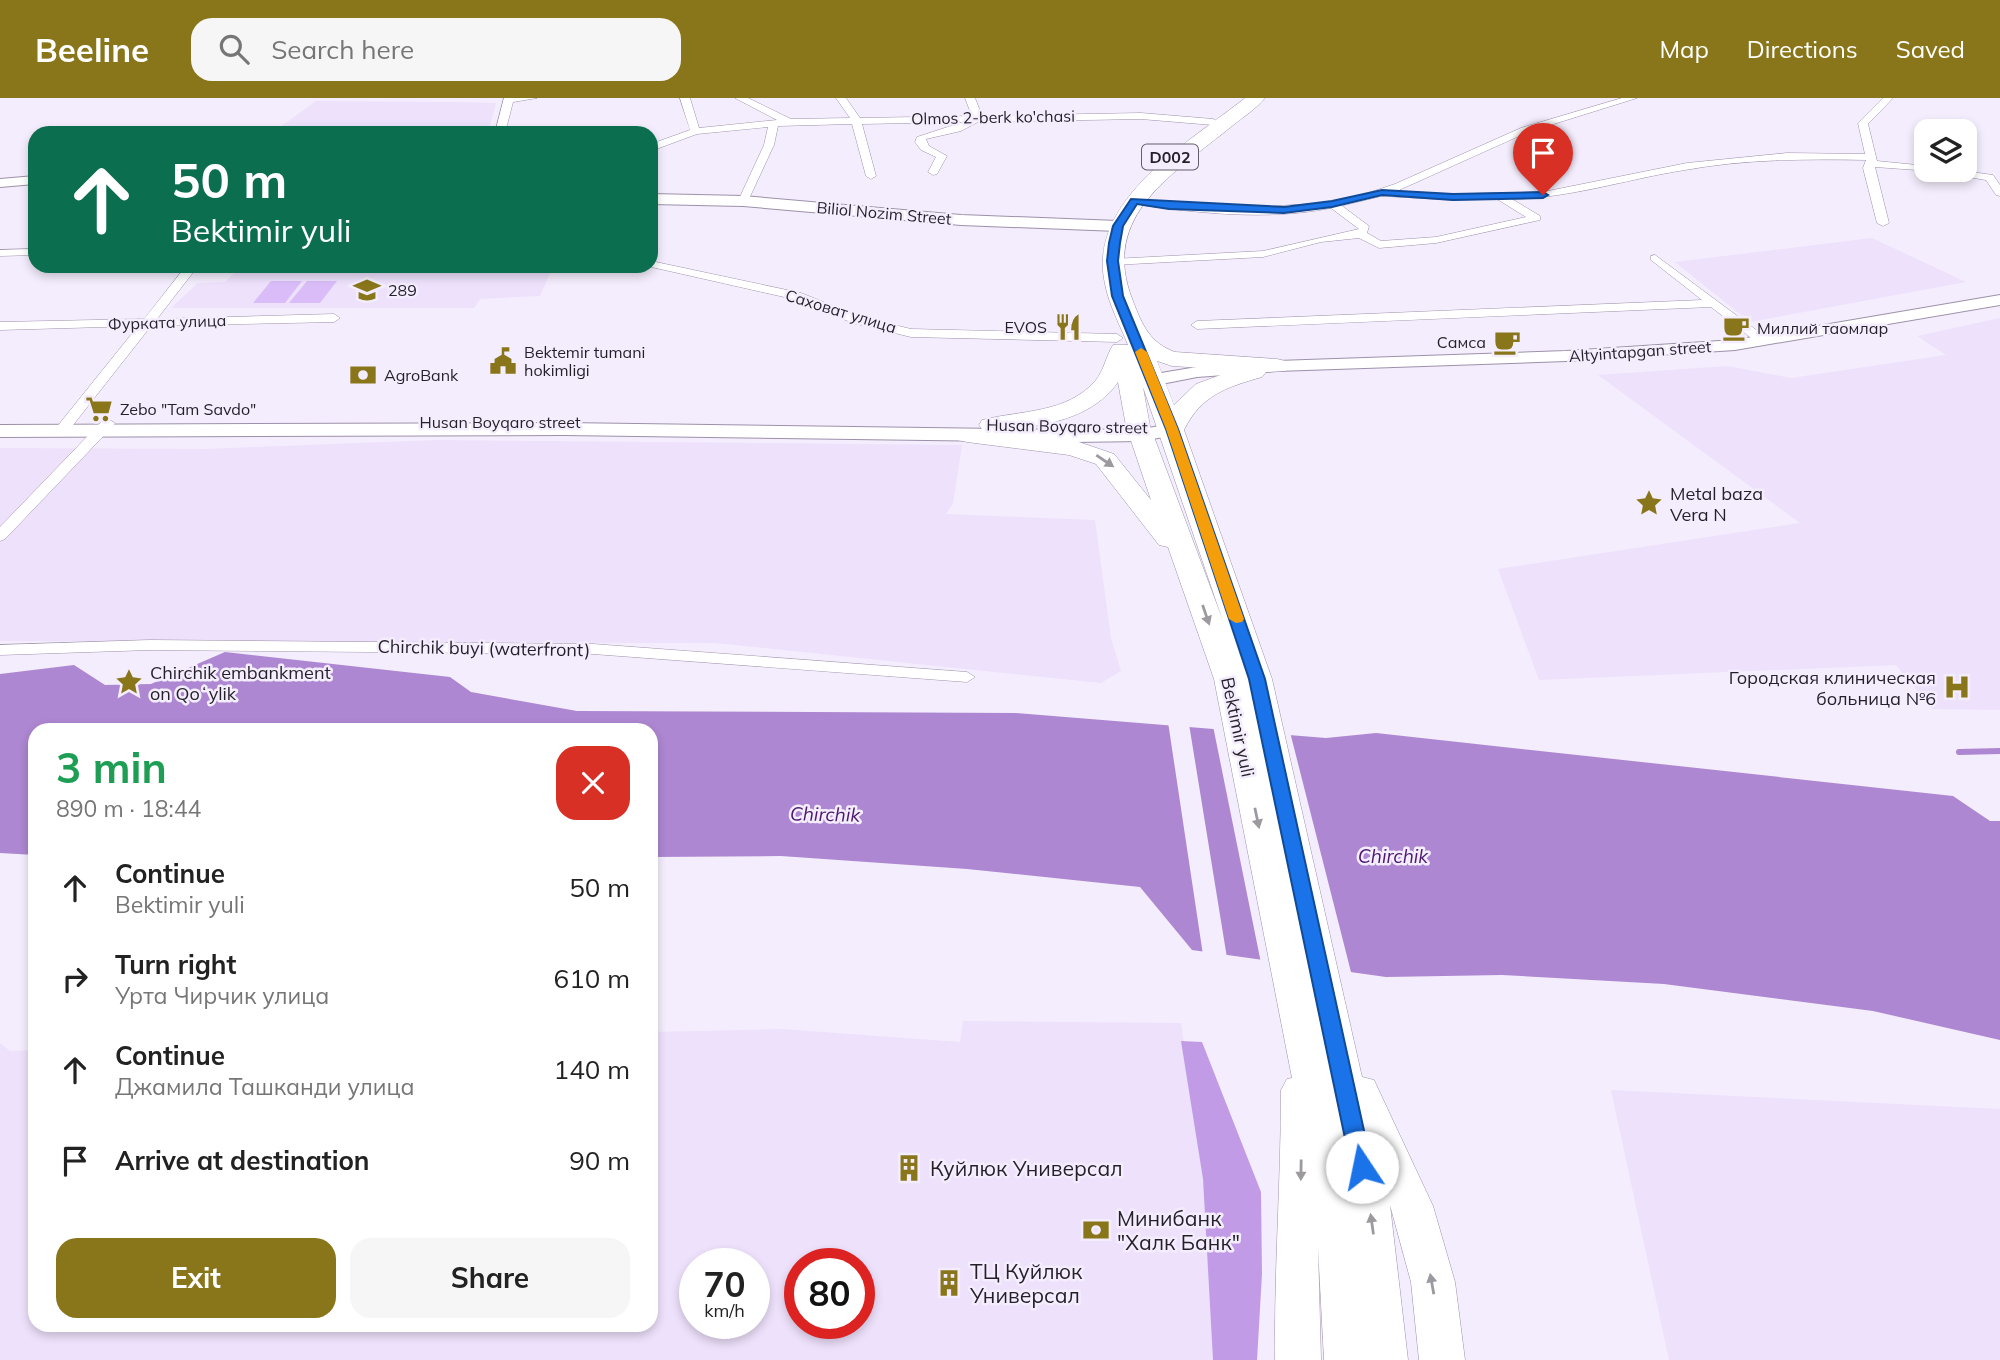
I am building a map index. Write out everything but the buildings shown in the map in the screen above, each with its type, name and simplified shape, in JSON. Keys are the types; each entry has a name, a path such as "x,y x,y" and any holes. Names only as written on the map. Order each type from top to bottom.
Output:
{"highway":[{"name":"Bektimir yuli","path":"1243,98 1118,203 1101,262 1102,285 1141,382 1172,429 1243,679 1317,1028"},
{"name":"Bektimir yuli","path":"1124,341 1113,261 1112,226 1134,201 1183,156 1256,98"},
{"path":"991,425 1054,414 1078,405 1104,386 1124,341 1172,359 1277,366"},
{"path":"1172,429 1181,408 1199,391 1226,379 1277,366"},
{"name":"Bektimir yuli","path":"1141,382 1140,431 1190,567 1243,679"},
{"path":"967,435 1073,448 1105,459 1190,567"},
{"path":"1317,1028 1412,1206 1433,1282 1442,1357"},
{"path":"1299,1359 1296,1259 1317,1028"},
{"name":"D002","path":"1317,1028 1369,1202 1363,1315 1347,1360"},
{"name":"D002","path":"1363,1315 1385,1360"}],"main road":[{"path":"0,183 28,181"},
{"name":"Biliol Nozim Street","path":"658,199 743,201 961,220 1112,226"},
{"name":"Altyintapgan street","path":"1141,382 1197,372 1277,366 1566,356 1763,341 2000,300"},
{"name":"Husan Boyqaro street","path":"0,423 104,428 564,429 967,435 1172,429"},
{"name":"Husan Boyqaro street","path":"104,428 991,425 1140,431"},
{"name":"Husan Boyqaro street","path":"0,431 64,427"}],"street":[{"path":"502,126 509,99 532,98"},
{"path":"685,98 695,131"},
{"path":"740,98 789,122"},
{"path":"841,98 856,120 871,176"},
{"path":"933,172 942,156 925,148 920,142 922,137 957,129 978,118 970,98"},
{"path":"1134,201 1169,206 1284,210 1332,204 1382,192 1509,136 1632,98"},
{"path":"1883,223 1868,168 1871,161 1863,123 1888,98"},
{"name":"Olmos 2-berk ko'chasi","path":"658,145 695,131 789,122 1141,116 1213,122"},
{"path":"743,201 769,145 774,124"},
{"path":"1382,192 1501,197 1569,191 1713,163 1787,156 1871,161 1914,167"},
{"path":"1977,175 1989,177 2000,193"},
{"path":"1113,261 1262,254 1321,239 1360,234 1379,246 1436,240 1536,217 1501,197"},
{"path":"1332,204 1365,228 1360,234"},
{"path":"0,253 28,252"},
{"path":"1655,258 1763,341"},
{"name":"Саховат улица","path":"658,266 797,296 857,320 911,333 1124,341"},
{"path":"64,427 150,323 187,273"},
{"path":"1197,325 1713,303"},
{"name":"Фурката улица","path":"0,326 334,318"},
{"path":"0,536 104,428"},
{"name":"Chirchik buyi (waterfront)","path":"0,650 150,645 544,648 765,660 967,677"}],"shaded area":[{"path":"316,101 496,103 490,126 282,126"},
{"path":"1872,238 1966,282 1750,322 1675,262"},
{"name":"289","path":"234,273 550,273 540,296 480,299 474,308 171,308 198,283 225,282"},
{"path":"271,281 302,281 285,303 253,303"},
{"path":"307,281 337,281 320,303 289,303"},
{"path":"2000,318 2000,710 1932,709 1896,665 1539,680 1498,569 1800,523 1598,375 1727,366 1791,378 1946,355 1917,336"},
{"path":"437,440 962,445 953,503 946,514 1095,520 1111,638 1121,671 1101,683 715,643 0,641 0,448 205,449"},
{"path":"963,1021 1181,1023 1203,1179 1213,1360 0,1360 0,1043 10,1051 28,1050 28,1332 658,1332 658,1032 781,1029 960,1042"},
{"path":"1181,1041 1202,1042 1261,1192 1262,1274 1257,1360 1213,1360 1203,1179"},
{"path":"1611,1090 2000,1109 2000,1360 1669,1360"}],"water":[{"name":"Chirchik","path":"225,652 450,677 471,692 577,711 1015,713 1326,738 1376,733 1953,796 1990,821 2000,821 2000,1040 1873,1011 1664,984 1502,975 1386,977 1192,950 1140,887 967,869 781,856 658,857 658,723 28,723 28,855 0,853 0,674 74,665 105,685 151,684"}],"pier":[{"path":"1168,722 1189,724 1227,958 1203,955"},
{"path":"1213,726 1290,732 1352,976 1261,963"}],"waterway":[{"path":"1959,752 2000,751"}],"slow traffic":[{"path":"1141,352 1172,429 1236,619"}],"place":[{"name":"289","path":"367,290"},
{"name":"EVOS","path":"1068,327"},
{"name":"Миллий таомлар","path":"1736,328"},
{"name":"Самса","path":"1507,342"},
{"name":"Bektemir tumani hokimligi","path":"503,361"},
{"name":"AgroBank","path":"363,375"},
{"name":"Zebo \"Tam Savdo\"","path":"99,409"},
{"name":"Metal baza Vera N","path":"1649,503"},
{"name":"Chirchik embankment on Qoʻylik","path":"129,682"},
{"name":"Городская клиническая больница №6","path":"1957,687"},
{"name":"Куйлюк Универсал","path":"909,1168"},
{"name":"Минибанк \"Халк Банк\"","path":"1096,1230"},
{"name":"ТЦ Куйлюк Универсал","path":"949,1283"}],"route":[{"path":"1362,1167 1257,679 1172,429 1118,296 1113,261 1118,226 1134,201 1169,206 1284,210 1332,204 1382,192 1453,197 1543,195"}]}
